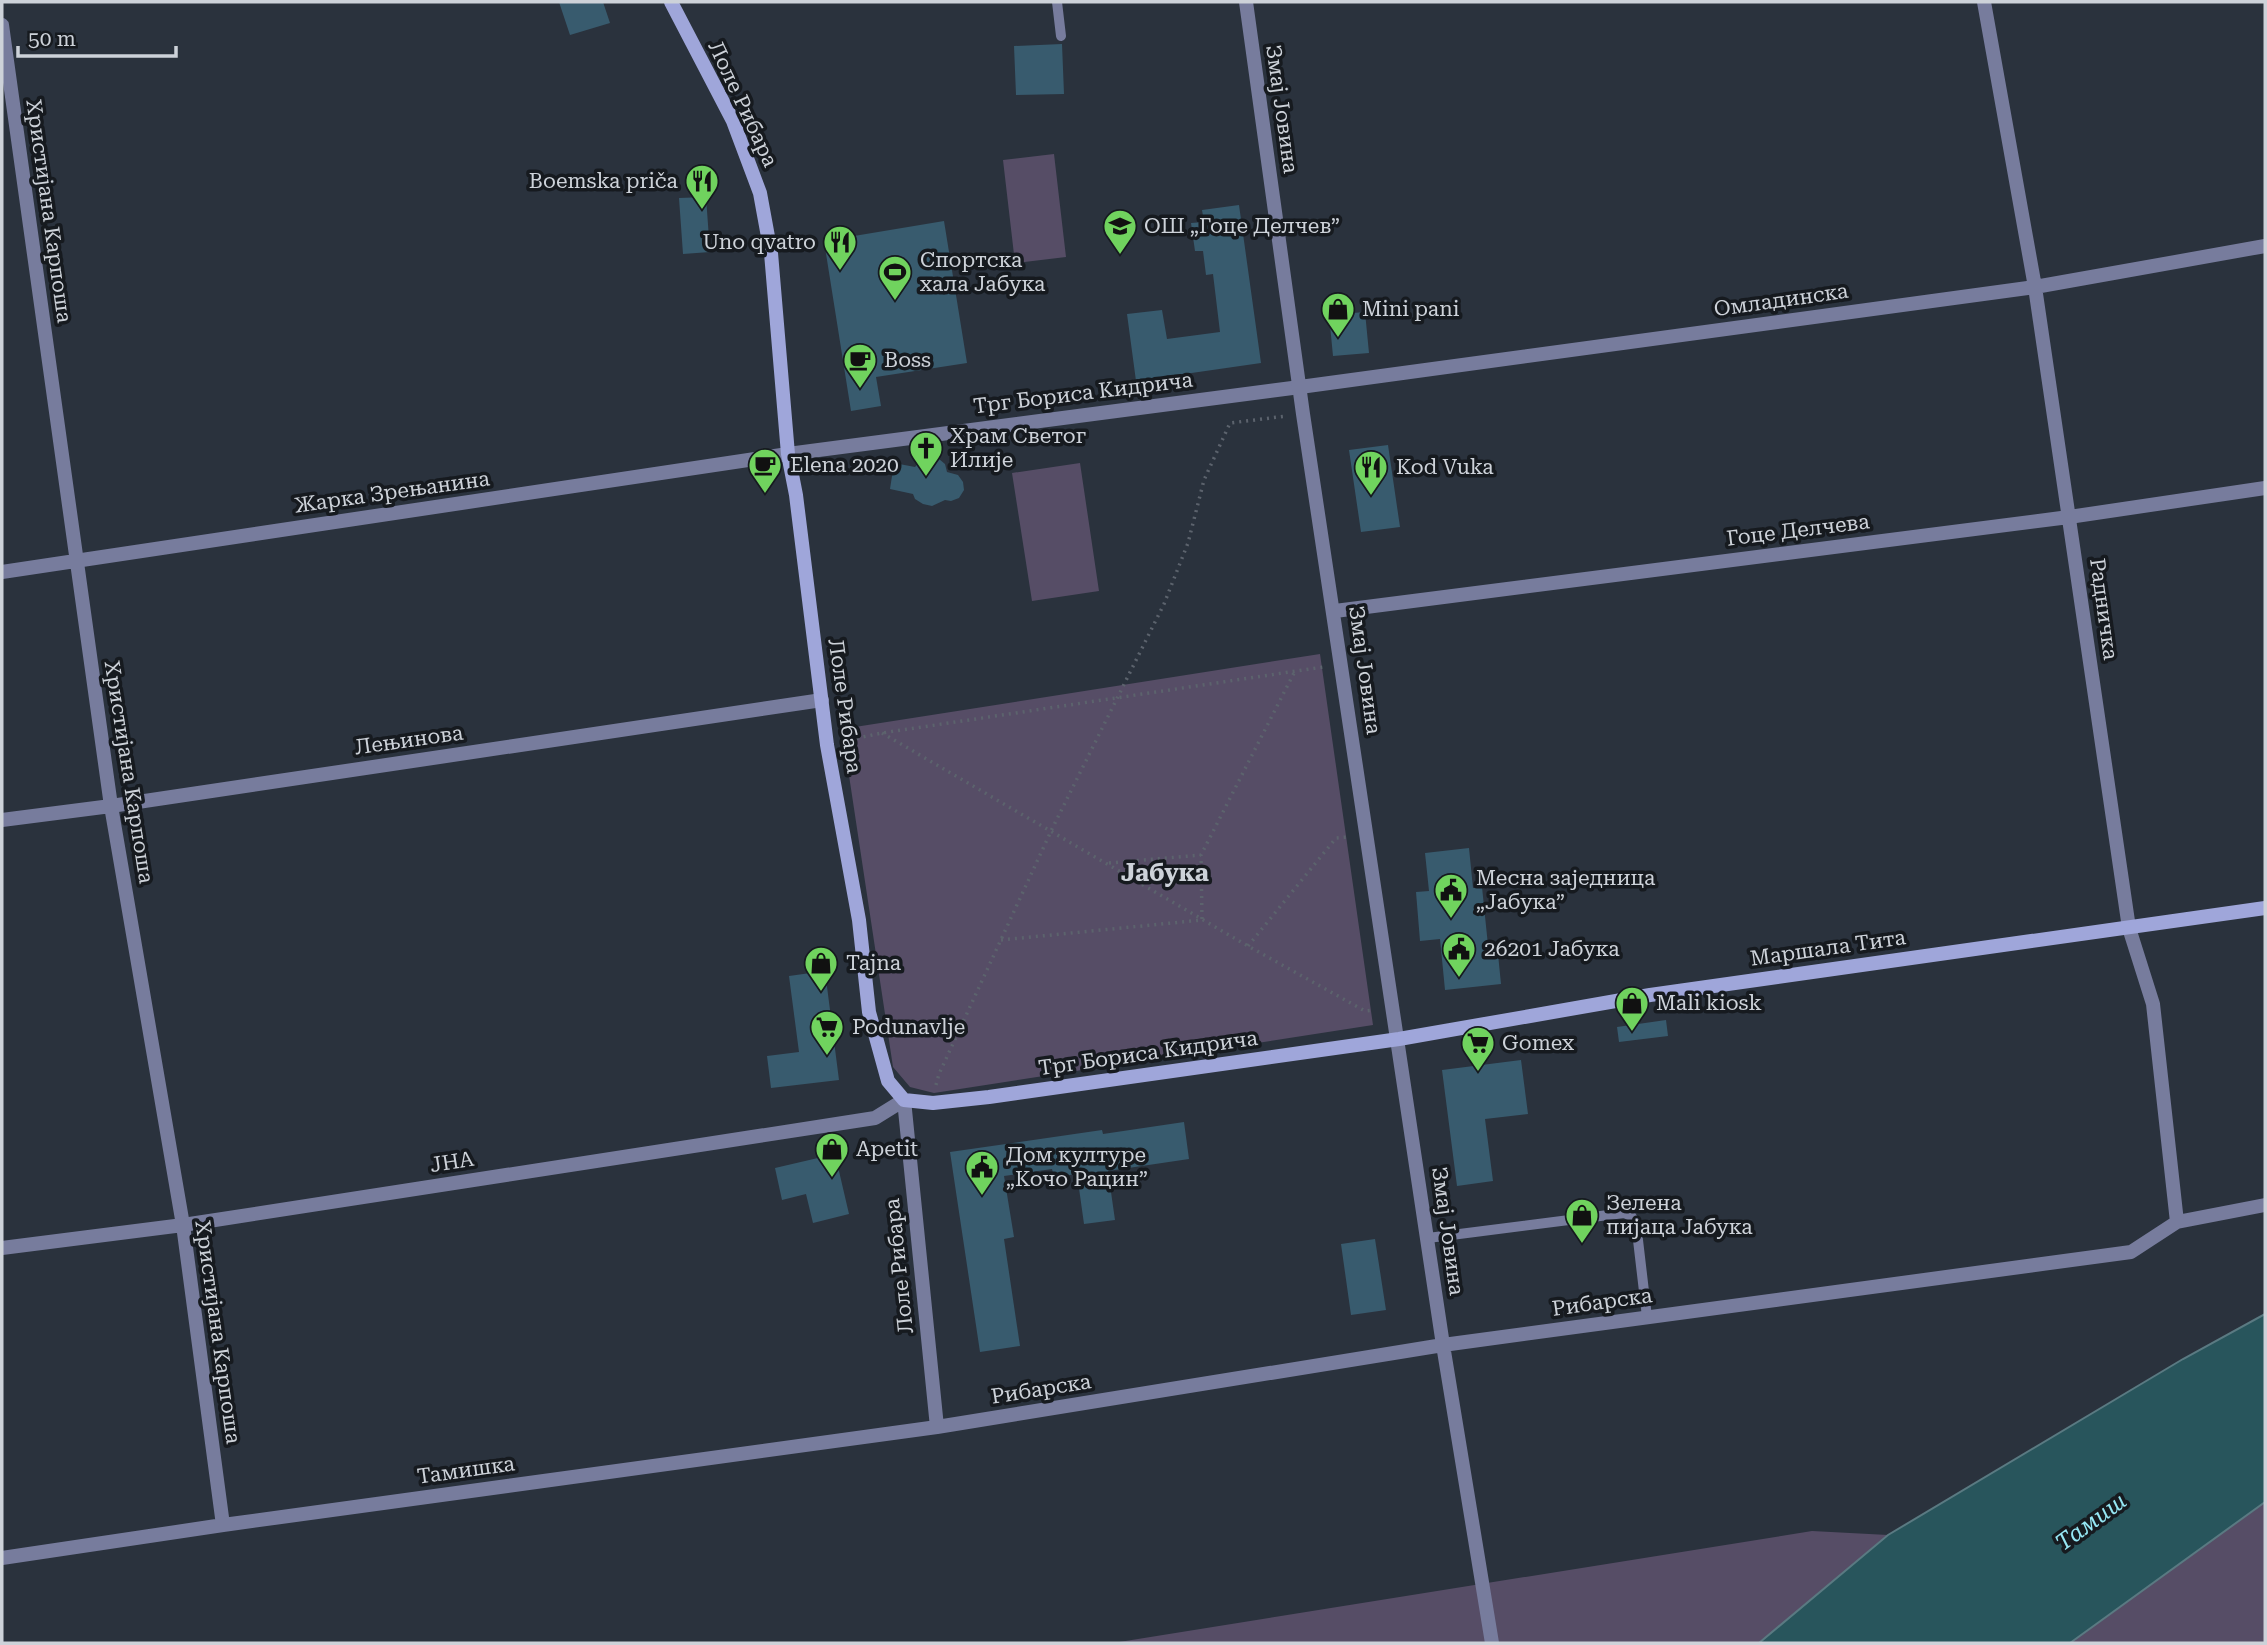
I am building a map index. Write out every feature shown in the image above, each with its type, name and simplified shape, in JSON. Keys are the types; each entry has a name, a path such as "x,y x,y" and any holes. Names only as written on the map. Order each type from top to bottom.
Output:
{"main road":[{"name":"Лоле Рибара","path":"672,2 733,121 760,193 771,253 788,454 796,495 827,745 859,920 869,1012 888,1082 904,1100"},
{"name":"Маршала Тита","path":"1399,1039 1650,995 2265,908"},
{"name":"Трг Бориса Кидрича","path":"904,1100 933,1103 1399,1039"}],"street":[{"name":"Змај Јовина","path":"1246,2 1303,414 1335,611 1443,1345 1492,1643"},
{"name":"Радничка","path":"1984,2 2035,287 2129,928 2153,1004 2159,1075 2178,1222"},
{"name":"Христијана Карпоша","path":"2,24 111,806 183,1224 223,1525"},
{"name":"Омладинска","path":"1300,387 2035,287 2265,246"},
{"name":"Трг Бориса Кидрича","path":"788,454 1300,387"},
{"name":"Жарка Зрењанина","path":"2,572 788,454"},
{"name":"Гоце Делчева","path":"1335,611 2069,517 2265,488"},
{"name":"Лењинова","path":"2,820 821,700"},
{"name":"ЈНА","path":"2,1248 183,1224 875,1118 904,1100"},
{"name":"Лоле Рибара","path":"904,1100 937,1427"},
{"name":"Рибарска","path":"937,1427 1443,1345 2131,1252 2178,1222 2265,1205"},
{"name":"Тамишка","path":"2,1558 937,1427"}],"lane":[{"path":"1057,2 1061,36"},
{"path":"1427,1238 1624,1213 1631,1216 1636,1223 1647,1317"}],"path":[{"path":"933,1103 939,1073 1051,832 1164,604 1188,543 1204,480 1230,423 1303,414"},
{"path":"827,745 882,733 1343,665"},
{"path":"1202,920 1200,855 1295,671"},
{"path":"882,733 1202,920 1365,1011 1394,1007"},
{"path":"1248,946 1336,838 1367,834"},
{"path":"1106,864 1200,855"},
{"path":"1001,940 1202,920"}],"shaded area":[{"path":"1054,154 1066,257 1015,263 1003,160"},
{"path":"1080,463 1099,591 1032,601 1012,473"},
{"path":"1320,654 1373,1025 934,1093 910,1087 893,1067 842,729"},
{"path":"2265,1502 2265,1643 2070,1643"},
{"path":"1812,1531 1888,1535 1759,1643 1113,1643"}],"water":[{"name":"Тамиш","path":"2265,1314 2265,1502 2070,1643 1759,1643 1888,1535 2183,1359"}],"building":[{"path":"559,2 603,2 610,23 570,35"},
{"path":"1062,44 1064,94 1016,95 1014,46"},
{"path":"706,197 710,252 683,254 679,198"},
{"path":"1239,205 1261,363 1136,381 1127,314 1162,310 1167,339 1220,332 1213,274 1206,275 1203,251 1195,251 1191,223 1204,222 1202,210"},
{"name":"Спортска хала Јабука","path":"944,221 967,363 876,377 881,406 851,411 824,241"},
{"path":"1365,312 1369,353 1333,356 1329,315"},
{"path":"1388,445 1400,527 1361,532 1349,450"},
{"name":"Храм Светог Илије","path":"933,457 945,464 947,472 958,475 963,482 964,490 959,498 932,506 915,499 913,494 890,489 894,463 915,467 923,458"},
{"path":"1469,848 1473,888 1482,887 1489,955 1498,954 1501,984 1445,990 1440,939 1420,941 1416,892 1429,891 1425,853"},
{"path":"825,971 839,1080 771,1088 767,1056 799,1052 789,976"},
{"path":"1666,1020 1668,1036 1619,1042 1617,1027"},
{"path":"1521,1060 1528,1114 1485,1119 1493,1181 1457,1186 1442,1070"},
{"path":"1184,1122 1189,1159 1108,1171 1115,1220 1084,1224 1077,1174 1054,1177 1052,1169 1004,1176 1014,1237 1004,1239 1020,1346 980,1352 950,1152 1102,1130 1103,1134"},
{"path":"835,1154 849,1214 813,1223 806,1194 782,1200 775,1168"},
{"path":"1375,1239 1386,1310 1351,1315 1341,1244"}],"place":[{"name":"Boemska priča","path":"702,211"},
{"name":"ОШ „Гоце Делчев”","path":"1120,256"},
{"name":"Uno qvatro","path":"840,272"},
{"name":"Спортска хала Јабука","path":"895,302"},
{"name":"Mini pani","path":"1338,339"},
{"name":"Boss","path":"860,390"},
{"name":"Храм Светог Илије","path":"926,478"},
{"name":"Elena 2020","path":"765,495"},
{"name":"Kod Vuka","path":"1371,497"},
{"name":"Месна заједница „Јабука”","path":"1451,920"},
{"name":"26201 Јабука","path":"1459,979"},
{"name":"Tajna","path":"821,993"},
{"name":"Mali kiosk","path":"1632,1033"},
{"name":"Podunavlje","path":"827,1057"},
{"name":"Gomex","path":"1478,1073"},
{"name":"Apetit","path":"832,1179"},
{"name":"Дом културе „Кочо Рацин”","path":"982,1197"},
{"name":"Зелена пијаца Јабука","path":"1582,1245"}],"district":[{"name":"Јабука","path":"1165,873"}]}
